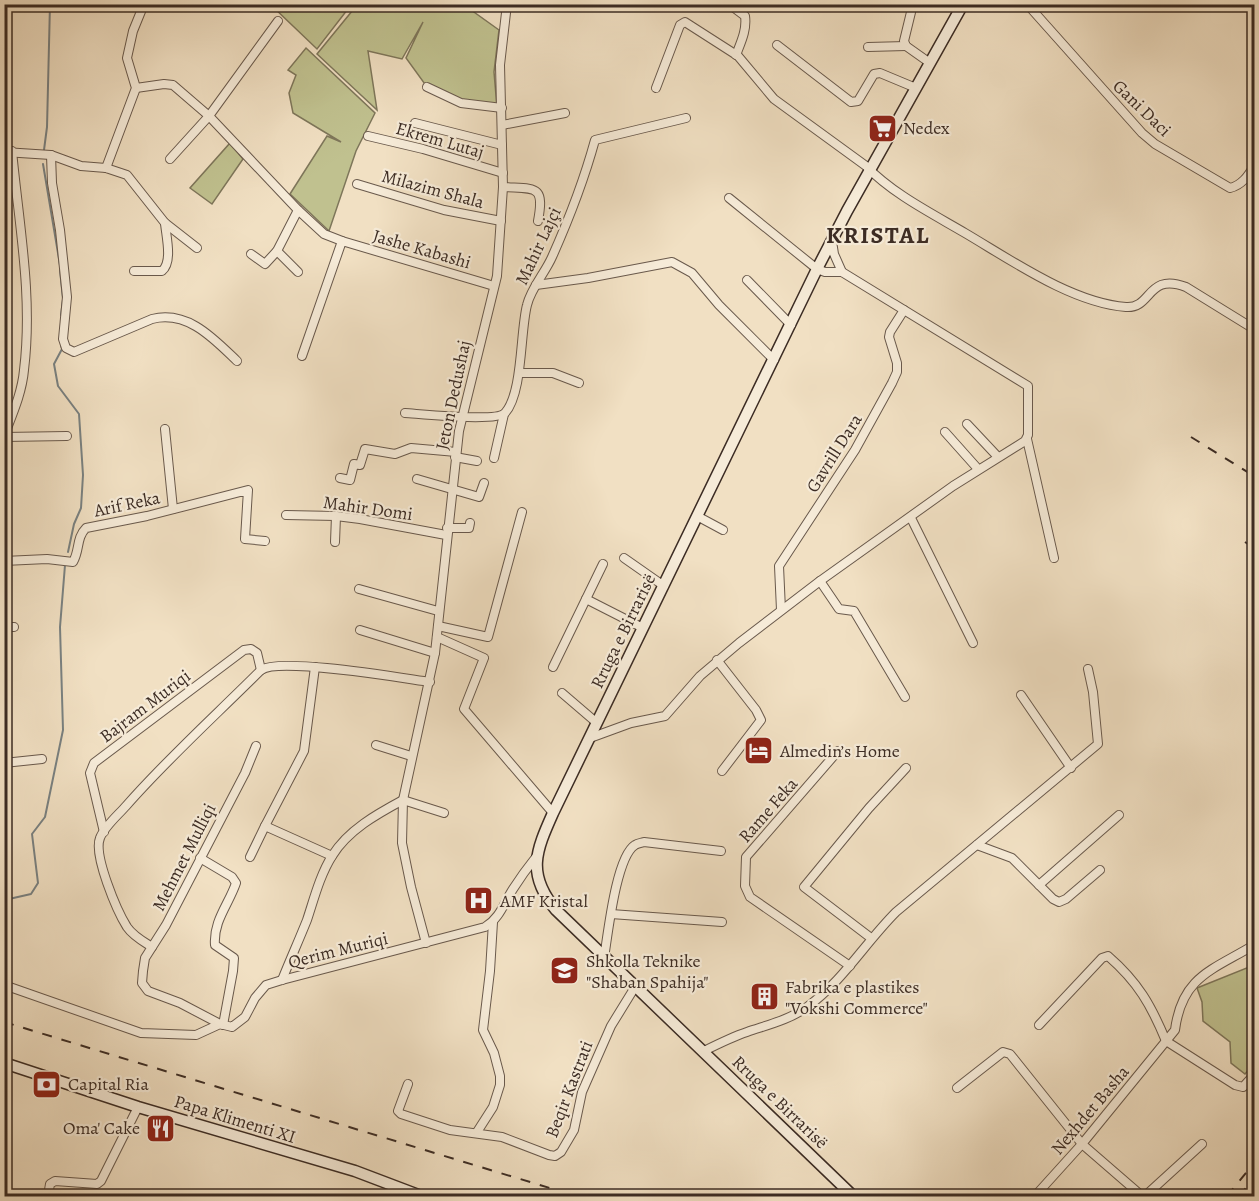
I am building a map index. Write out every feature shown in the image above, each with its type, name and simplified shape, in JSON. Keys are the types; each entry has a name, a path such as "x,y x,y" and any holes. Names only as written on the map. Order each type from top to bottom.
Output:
{"street":[{"path":"106,168 136,88 127,58 128,46 144,4"},
{"name":"Jeton Dedushaj","path":"426,943 402,843 404,800 411,756 435,653 451,489 462,417 497,276 503,187 500,65 507,4"},
{"path":"729,4 745,16 746,23 736,55"},
{"path":"913,4 904,41 906,46 930,63"},
{"name":"Rruga e Birrarisë","path":"853,1197 704,1051 604,958 549,901 538,881 536,857 538,846 553,813 817,269 963,4"},
{"name":"Gani Daci","path":"1027,4 1128,119 1155,144 1230,188 1243,182 1254,166"},
{"path":"171,159 209,116 278,21"},
{"path":"656,88 682,22 685,22 736,55 774,99 879,179 939,218 1048,282 1067,291 1112,305 1135,307 1160,285 1173,282 1186,287 1254,329"},
{"path":"777,45 851,102 858,101 874,74 880,73 916,87"},
{"path":"868,47 906,46"},
{"name":"Jashe Kabashi","path":"136,88 172,85 209,116 298,210 324,234 494,286"},
{"path":"427,87 461,103 501,108"},
{"path":"502,125 565,112"},
{"name":"Mahir Lajçi","path":"494,458 504,414 511,403 519,373 527,305 552,259 583,184 595,140 686,118"},
{"path":"415,123 502,146"},
{"name":"Ekrem Lutaj","path":"368,136 423,149 503,173"},
{"path":"67,436 4,437 24,372 27,282 8,152 51,155 81,166 106,168 127,175 165,223 197,248"},
{"path":"51,155 52,183 60,230 67,297 63,339 66,348 74,352 162,318 186,321 203,330 237,361"},
{"name":"Milazim Shala","path":"357,184 444,210 501,221"},
{"path":"503,187 538,192 542,198 538,221"},
{"path":"729,198 817,269 825,272 842,272 1028,386 1027,439 1054,558"},
{"path":"250,254 265,264 277,250 298,210"},
{"path":"134,271 162,271 166,268 168,260 165,223"},
{"path":"302,356 342,241"},
{"path":"832,241 834,254 842,272"},
{"path":"277,250 298,272"},
{"path":"536,285 672,262 692,273 719,305 774,360"},
{"path":"747,280 791,325"},
{"name":"Gavrill Dara","path":"781,610 779,566 855,450 892,383 897,372 897,363 889,337 904,310"},
{"path":"519,373 553,373 579,384"},
{"path":"405,413 462,417 498,417 504,414"},
{"path":"967,424 998,457"},
{"name":"Arif Reka","path":"165,429 173,510"},
{"path":"945,432 978,469"},
{"path":"590,738 631,723 665,716 717,660 781,610 978,469 1027,439"},
{"path":"340,478 350,480 354,464 360,465 365,448 395,454 411,448 456,454 477,461"},
{"path":"4,471 4,494"},
{"path":"417,479 479,497 484,483"},
{"name":"Arif Reka","path":"4,561 73,561 77,556 81,534 86,528 173,510 248,490 245,539 265,541"},
{"path":"438,626 488,637 522,512"},
{"name":"Mahir Domi","path":"286,515 336,516 447,532"},
{"path":"335,542 336,516"},
{"path":"697,516 723,530"},
{"path":"911,518 973,643"},
{"path":"447,532 469,528 470,523"},
{"path":"624,558 664,586"},
{"path":"553,667 603,564"},
{"path":"820,581 839,609 854,611 905,697"},
{"path":"359,589 438,611"},
{"path":"586,599 643,628"},
{"path":"4,627 14,627"},
{"path":"360,630 435,653"},
{"path":"436,637 484,658 464,709 553,813"},
{"name":"Bajram Muriqi","path":"152,947 128,929 104,873 97,848 104,831 90,773 94,763 244,650 251,649 257,653 261,670"},
{"path":"717,660 756,710 761,720 722,771"},
{"path":"104,831 174,756 261,670 275,665 315,667 430,682"},
{"path":"250,857 304,752 315,667"},
{"path":"704,1051 726,1040 789,1018 820,996 850,966 896,912 1098,744 1093,692 1088,669"},
{"path":"562,693 597,723"},
{"path":"1021,695 1071,768"},
{"path":"376,745 411,756"},
{"name":"Mehmet Mulliqi","path":"222,1024 180,1003 148,991 142,983 145,958 166,925 245,772 256,746"},
{"name":"Rame Feka","path":"838,751 746,857 745,886 750,897 850,966"},
{"path":"4,763 42,759"},
{"path":"872,938 804,886 906,768"},
{"path":"282,980 332,856 361,826 404,800 444,813"},
{"path":"1039,885 1119,815"},
{"path":"265,826 332,856"},
{"path":"604,958 616,887 630,850 636,844 721,852"},
{"path":"977,845 1012,858 1053,899 1059,902 1066,899 1100,870"},
{"path":"477,1132 493,1107 500,1085 494,1053 483,1030 493,922 513,888 536,857"},
{"path":"200,858 232,876 236,883 220,914 214,939 214,945 234,958 222,1024"},
{"path":"611,914 722,922"},
{"name":"Qerim Muriqi","path":"4,985 141,1033 196,1035 222,1024 232,1027 239,1022 245,1017 255,998 266,985 477,930 493,922"},
{"name":"Nexhdet Basha","path":"1035,1197 1082,1144 1175,1030 1184,996 1195,982 1207,972 1254,945"},
{"path":"1039,1025 1102,958 1108,956 1141,990 1166,1041 1235,1085 1243,1087 1254,1074"},
{"name":"Beqir Kastrati","path":"408,1084 398,1111 401,1114 450,1130 502,1137 555,1156 561,1152 573,1130 582,1092 594,1061 611,1026 635,987"},
{"path":"957,1088 1003,1052 1010,1054 1082,1144 1143,1197 1202,1144"},
{"name":"Papa Klimenti XI","path":"4,1063 138,1107 355,1171 421,1197"},
{"path":"48,1197 50,1184 55,1181 97,1184 101,1181 138,1107"}],"green space":[{"path":"351,4 317,49 271,5"},
{"path":"357,5 464,5 499,30 494,72 497,107 461,103 427,87 406,58 423,22 402,59 368,51 377,110 317,54"},
{"path":"306,48 375,113 356,151 329,231 290,194 327,136 341,142 293,113 289,93 296,75 288,70"},
{"path":"230,143 243,159 212,204 190,188"},
{"path":"1254,965 1254,1064 1245,1074 1231,1063 1230,1042 1203,1021 1202,1002 1197,988"}],"waterway":[{"path":"44,150 47,127 50,4"},
{"path":"43,164 60,265"},
{"path":"60,270 63,299 61,315"},
{"path":"61,345 62,349 54,364 58,386 79,414 83,475 81,508 74,524 68,552"},
{"path":"4,907 9,899 31,894 38,883 32,834 45,817 63,730 60,627 65,565"},
{"path":"4,916 8,949 6,977"}],"railway":[{"path":"1191,437 1254,476"},
{"path":"1245,542 1254,548"},
{"path":"4,1022 576,1196"},
{"path":"1227,1196 1254,1163"},
{"path":"1239,1196 1254,1179"}],"place":[{"name":"Nedex","path":"882,128"},
{"name":"Almedin’s Home","path":"759,751"},
{"name":"AMF Kristal","path":"479,901"},
{"name":"Shkolla Teknike \"Shaban Spahija\"","path":"565,971"},
{"name":"Fabrika e plastikes \"Vokshi Commerce\"","path":"764,997"},
{"name":"Capital Ria","path":"47,1084"},
{"name":"Oma' Cake","path":"161,1128"}],"district":[{"name":"KRISTAL","path":"878,235"}]}
